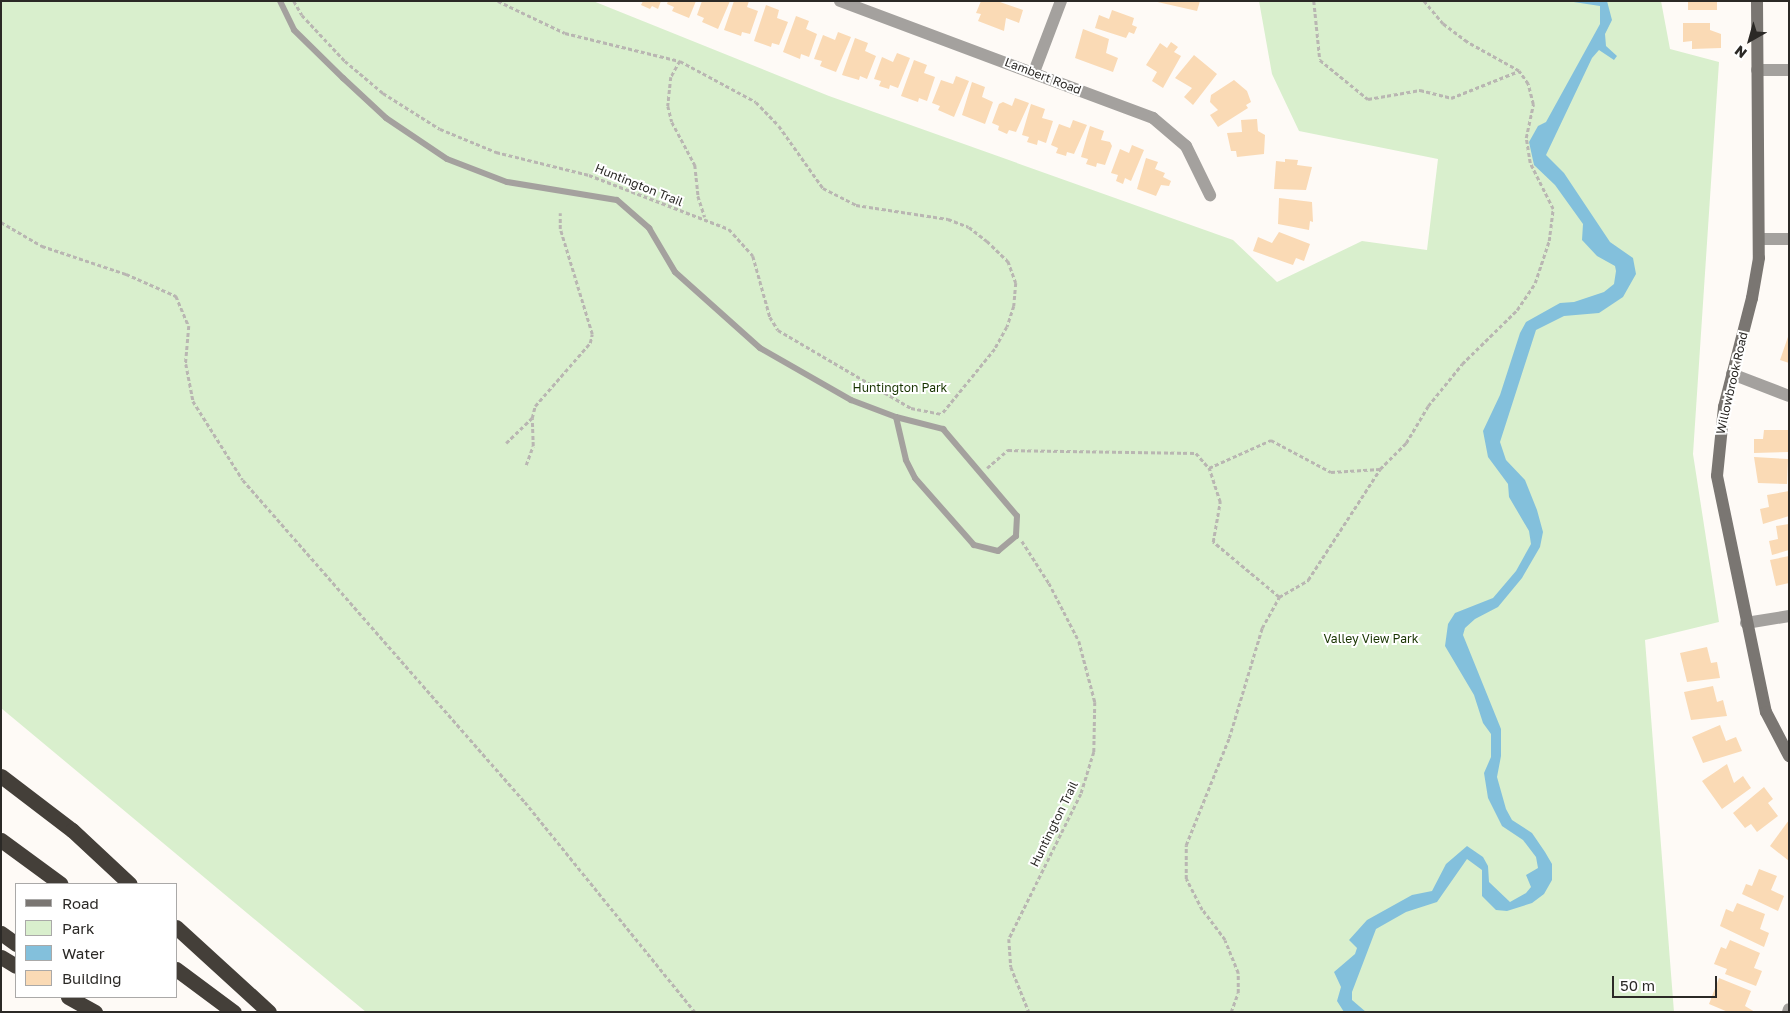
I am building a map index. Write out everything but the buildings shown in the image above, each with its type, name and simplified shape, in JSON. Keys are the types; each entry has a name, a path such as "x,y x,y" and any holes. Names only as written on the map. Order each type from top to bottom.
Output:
{"highway":[{"path":"1,776 72,830 129,883"},
{"path":"1,840 60,883"},
{"path":"178,928 269,1012"},
{"path":"1,933 15,943"},
{"path":"1,957 15,965"},
{"path":"178,970 234,1012"},
{"path":"70,998 95,1012"},
{"path":"87,998 106,1012"}],"street":[{"name":"Lambert Road","path":"840,1 861,5 1161,122 1191,154 1210,195"},
{"path":"1034,72 1061,1"},
{"name":"Willowbrook Road","path":"1757,1 1760,239 1752,298 1719,430 1717,476 1766,712 1789,756"},
{"path":"1758,70 1789,70"},
{"path":"1760,239 1789,239"},
{"path":"1732,374 1789,396"},
{"path":"1746,623 1789,616"}],"lane":[{"path":"280,1 294,30 343,78 386,118 447,159 507,182 618,200 649,228 675,272 760,348 851,400 896,417 943,429 1017,516 1016,536 998,551 974,545 915,478 906,460 896,417"}],"path":[{"name":"Huntington Trail","path":"294,1 302,15 345,61 384,93 440,129 496,152 589,174 680,212 705,217 729,229 745,244 762,282 770,317 778,330 911,408 942,414 995,349 1007,327 1016,283 1008,261 969,227 948,219 856,205 823,188 779,126 756,102 680,61"},
{"path":"498,1 565,33 680,61 671,77 668,106 672,122 695,165 698,196 705,217"},
{"path":"1314,1 1320,60 1368,99 1420,90 1451,98 1519,71"},
{"path":"1231,1012 1238,993 1238,972 1224,940 1202,910 1186,879 1186,845 1229,738 1262,628 1279,597 1308,580 1380,469 1406,443 1428,406 1462,364 1517,310 1535,283 1549,242 1553,209 1530,163 1526,138 1533,104 1528,84 1519,71 1467,42 1443,24 1424,1"},
{"path":"526,465 533,446 532,418 535,406 590,343 592,334 560,229 560,213"},
{"path":"1,222 42,246 126,274 176,296 189,326 186,364 193,401 243,480 525,802 695,1012"},
{"path":"506,443 532,418"},
{"path":"1209,468 1271,440 1331,472 1380,469"},
{"path":"981,473 1008,450 1196,453 1209,468 1220,502 1213,542 1279,597"},
{"name":"Huntington Trail","path":"1016,536 1025,544 1049,583 1078,641 1095,702 1094,752 1081,794 1009,939 1011,966 1029,1012"}],"green space":[{"path":"1,1 593,1 829,96 1233,240 1277,282 1362,241 1427,250 1438,159 1299,131 1272,74 1259,1 1661,1 1670,49 1719,62 1693,454 1719,622 1645,640 1674,1012 366,1012 1,708"}],"water":[{"path":"1567,1 1607,1 1612,20 1605,34 1606,46 1617,56 1614,60 1599,50 1592,58 1546,155 1564,173 1610,242 1633,258 1636,274 1623,297 1599,313 1564,316 1536,330 1500,442 1506,460 1525,480 1537,510 1543,532 1540,547 1522,578 1498,607 1475,619 1465,628 1463,635 1501,729 1501,756 1497,777 1506,809 1512,820 1532,833 1545,852 1552,864 1552,880 1544,894 1532,903 1507,911 1496,910 1482,896 1482,870 1467,859 1437,902 1406,912 1376,929 1352,992 1352,1000 1366,1012 1344,1012 1337,1001 1341,987 1334,972 1355,954 1357,948 1349,940 1367,920 1412,895 1432,891 1446,864 1467,846 1483,857 1488,866 1489,882 1510,902 1526,893 1531,887 1526,875 1538,868 1536,857 1523,840 1502,826 1488,798 1484,773 1491,757 1491,734 1483,723 1474,695 1445,646 1448,624 1455,613 1493,598 1516,571 1531,544 1529,531 1509,497 1508,484 1488,457 1483,431 1500,395 1520,333 1526,322 1560,303 1574,302 1604,292 1614,284 1615,266 1597,256 1582,240 1583,224 1555,185 1534,165 1529,142 1538,126 1546,122 1600,24 1600,6"}],"park label":[{"name":"Huntington Park","path":"900,388"},
{"name":"Valley View Park","path":"1371,639"}]}
